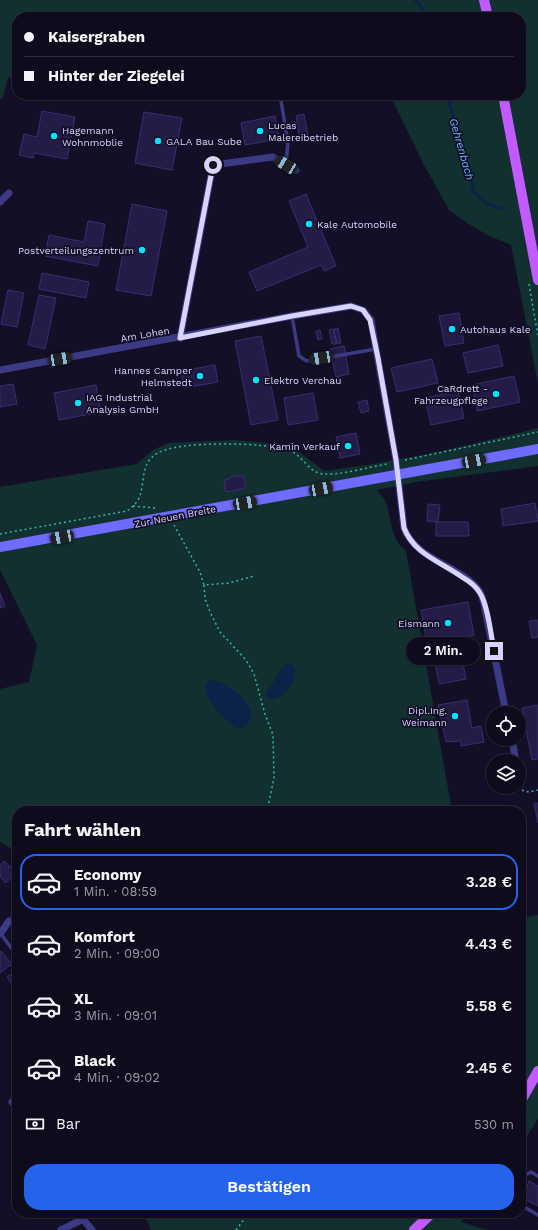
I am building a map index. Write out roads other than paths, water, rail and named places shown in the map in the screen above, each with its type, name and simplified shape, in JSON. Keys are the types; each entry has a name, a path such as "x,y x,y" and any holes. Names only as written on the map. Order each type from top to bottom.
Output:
{"main road":[{"path":"484,0 487,12"},
{"path":"503,100 538,280"},
{"path":"526,1091 538,1071"},
{"path":"414,1230 427,1218"}],"street":[{"path":"180,338 213,165 273,157 296,170"},
{"path":"0,202 9,192"},
{"name":"Am Lohen","path":"0,370 351,306 363,310 370,320 376,349 396,462 404,528 413,544 421,551 472,583 480,593 484,604 505,706"},
{"name":"Zur Neuen Breite","path":"0,548 538,449"},
{"path":"0,934 9,921"},
{"path":"61,1230 78,1218"},
{"path":"83,1218 92,1230"}],"lane":[{"path":"281,100 288,142 286,165"},
{"path":"292,316 299,356 307,360 376,349"},
{"path":"0,934 12,950"},
{"path":"526,1174 531,1172 538,1176"},
{"path":"526,1208 538,1215"}],"water":[{"path":"289,663 294,666 296,672 290,686 285,693 279,697 272,699 266,697 267,691 279,672"},
{"path":"210,680 219,682 230,688 240,695 246,702 250,708 251,715 246,727 240,728 233,726 219,712 208,697 206,691 206,685"}],"waterway":[{"name":"Gehrenbach","path":"415,0 422,7 424,12"},
{"name":"Gehrenbach","path":"448,100 474,192 487,204 504,209"}],"place":[{"name":"Lucas Malereibetrieb","path":"260,131"},
{"name":"Hagemann Wohnmoblie","path":"54,136"},
{"name":"GALA Bau Sube","path":"158,141"},
{"name":"Kale Automobile","path":"309,224"},
{"name":"Postverteilungszentrum","path":"142,250"},
{"name":"Autohaus Kale","path":"452,329"},
{"name":"Hannes Camper Helmstedt","path":"200,376"},
{"name":"Elektro Verchau","path":"256,380"},
{"name":"CaRdrett - Fahrzeugpflege","path":"496,394"},
{"name":"IAG Industrial Analysis GmbH","path":"78,403"},
{"name":"Kamin Verkauf","path":"348,446"},
{"name":"Eismann","path":"448,623"},
{"name":"Dipl.Ing. Weimann","path":"455,716"}]}
